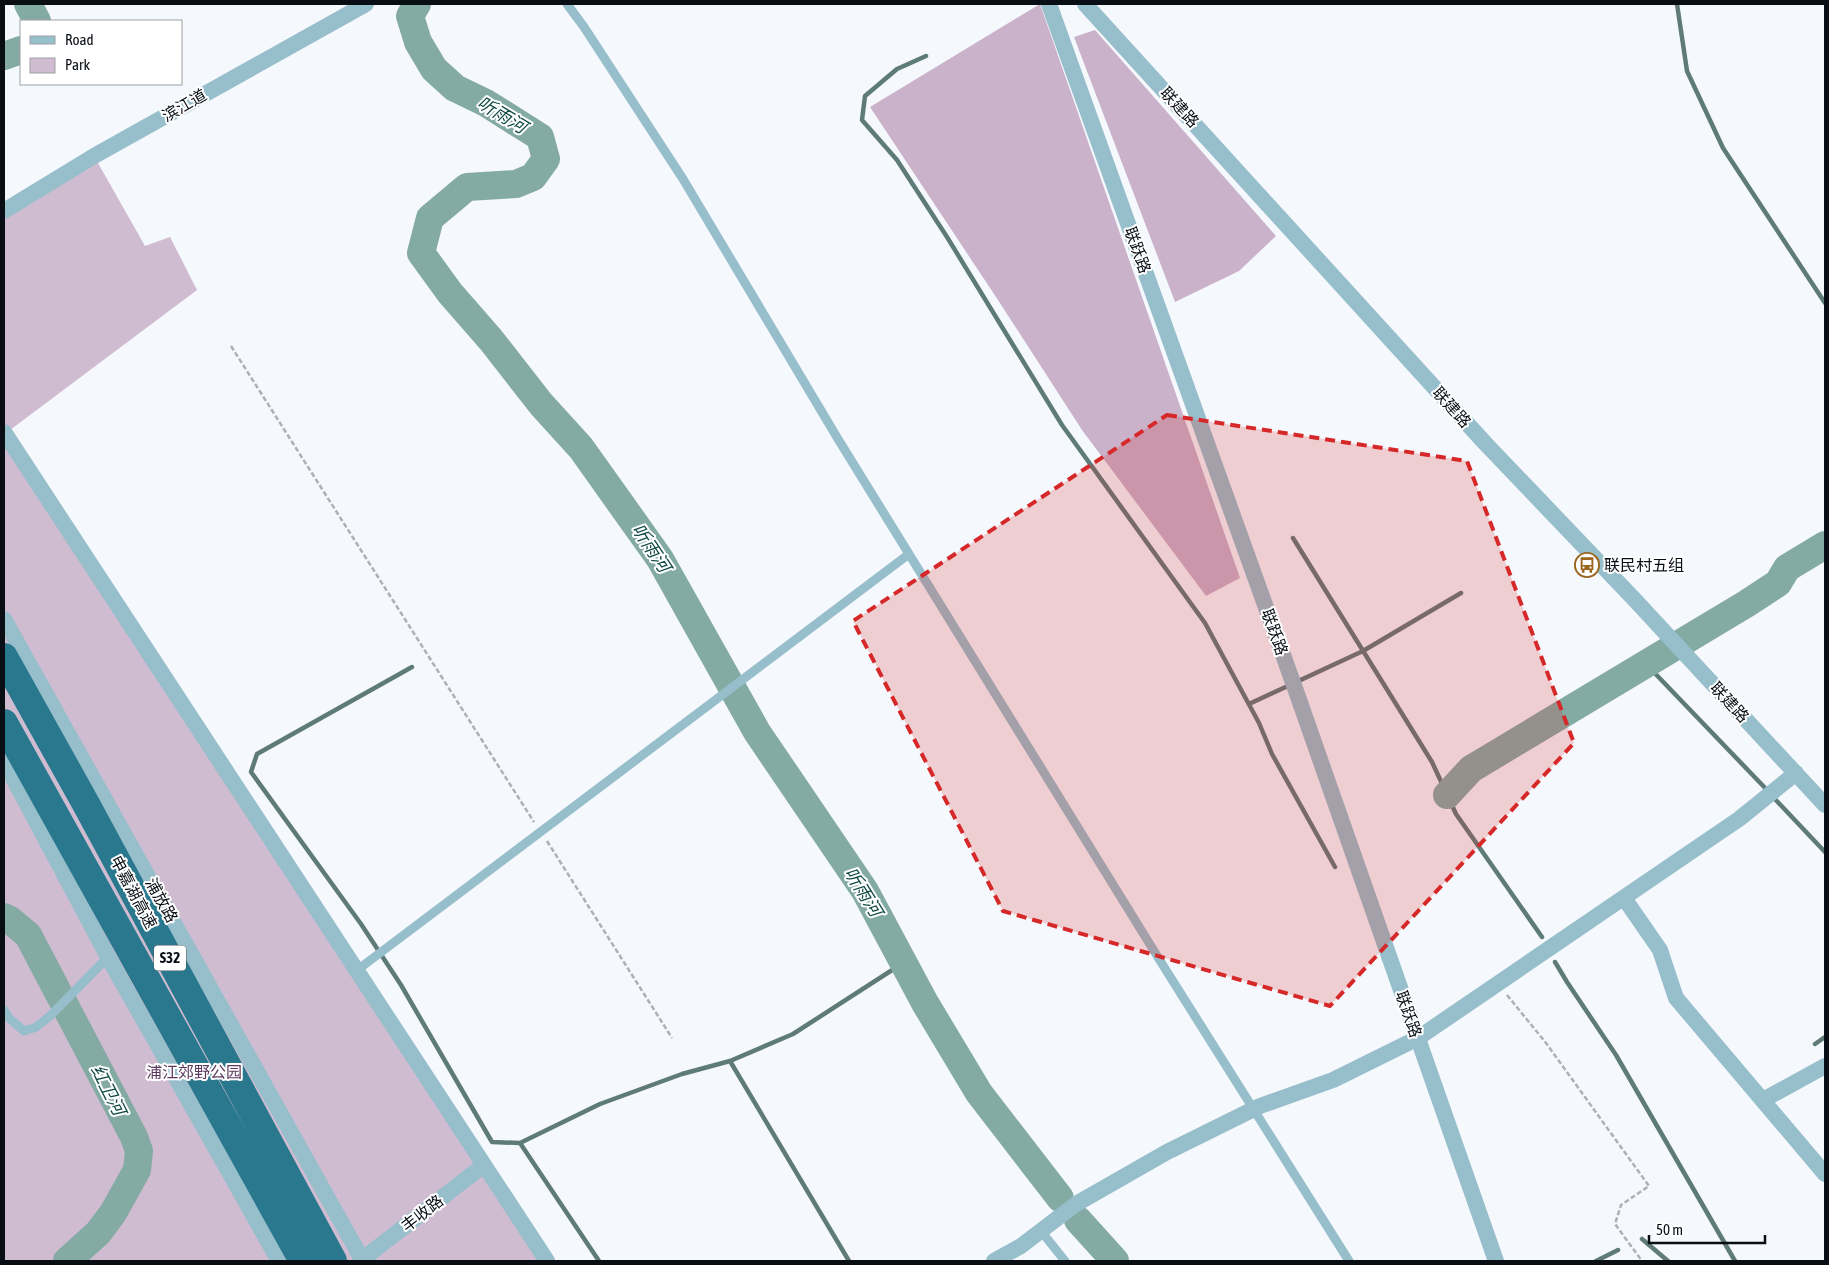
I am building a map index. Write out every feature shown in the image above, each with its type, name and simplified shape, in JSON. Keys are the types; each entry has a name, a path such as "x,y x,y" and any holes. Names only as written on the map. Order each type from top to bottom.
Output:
{"highway":[{"name":"申嘉湖高速","path":"4,657 86,804 333,1261"},
{"name":"申嘉湖高速","path":"4,722 303,1261"}],"street":[{"name":"滨江道","path":"4,211 120,142 366,4"},
{"name":"联跃路","path":"1049,4 1292,681 1496,1261"},
{"name":"联建路","path":"1085,4 1484,442 1634,599 1825,804"},
{"path":"4,432 547,1261"},
{"name":"浦放路","path":"4,619 362,1261"},
{"path":"4,761 108,957 279,1261"},
{"path":"994,1261 1021,1246 1076,1204 1166,1152 1254,1110 1334,1080 1418,1038 1738,819 1796,774"},
{"path":"1624,898 1660,950 1676,998 1825,1174"},
{"path":"1763,1100 1825,1066"},
{"name":"丰收路","path":"362,1261 484,1165"}],"lane":[{"path":"567,4 584,26 683,179 833,431 1348,1261"},
{"path":"356,970 909,554"},
{"path":"4,1010 9,1018 24,1030 36,1027 50,1016 108,957"},
{"path":"1041,1231 1065,1261"}],"path":[{"path":"231,346 672,1038"},
{"path":"1498,984 1546,1043 1649,1186 1621,1205 1615,1224 1642,1261"}],"highlighted area":[{"path":"1167,415 1467,461 1574,743 1330,1006 1003,911 853,621"}],"green space":[{"name":"浦江郊野公园","path":"94,156 145,246 170,237 197,290 10,430 542,1261 4,1261 4,211"}],"shaded area":[{"path":"1040,4 1240,578 1206,596 1082,430 870,107"},
{"path":"1095,30 1276,236 1239,271 1175,302 1074,37"}],"waterway":[{"path":"28,4 36,20"},
{"name":"听雨河","path":"417,4 410,16 418,42 434,69 455,88 486,103 540,137 546,159 533,177 516,184 467,187 430,218 421,253 450,293 491,340 541,404 581,448 660,559 757,732 865,891 925,1003 979,1093 1060,1198"},
{"path":"1677,4 1687,71 1723,148 1825,303"},
{"path":"4,56 20,50"},
{"path":"926,56 897,69 865,96 862,120 897,160 947,237 1062,425 1205,623 1259,723 1272,754 1335,867"},
{"path":"1293,538 1432,762 1456,814 1542,937"},
{"path":"1447,795 1471,769 1746,604 1778,583 1787,568 1825,545"},
{"path":"1249,704 1363,651 1461,593"},
{"path":"1646,664 1768,791"},
{"path":"412,667 257,754 251,772 361,924 401,985 492,1142 520,1143"},
{"path":"1773,797 1825,852"},
{"name":"红卫河","path":"4,917 28,935 134,1137 139,1151 137,1170 113,1213 98,1233 67,1261"},
{"path":"1555,962 1616,1055 1735,1261"},
{"path":"599,1261 520,1143 600,1104 682,1074 730,1061 793,1034 903,963"},
{"path":"1815,1044 1825,1037"},
{"path":"730,1061 849,1261"},
{"name":"听雨河","path":"1078,1220 1115,1261"},
{"path":"1642,1239 1668,1261"},
{"path":"1596,1261 1618,1250"}],"place":[{"name":"联民村五组","path":"1587,565"}]}
